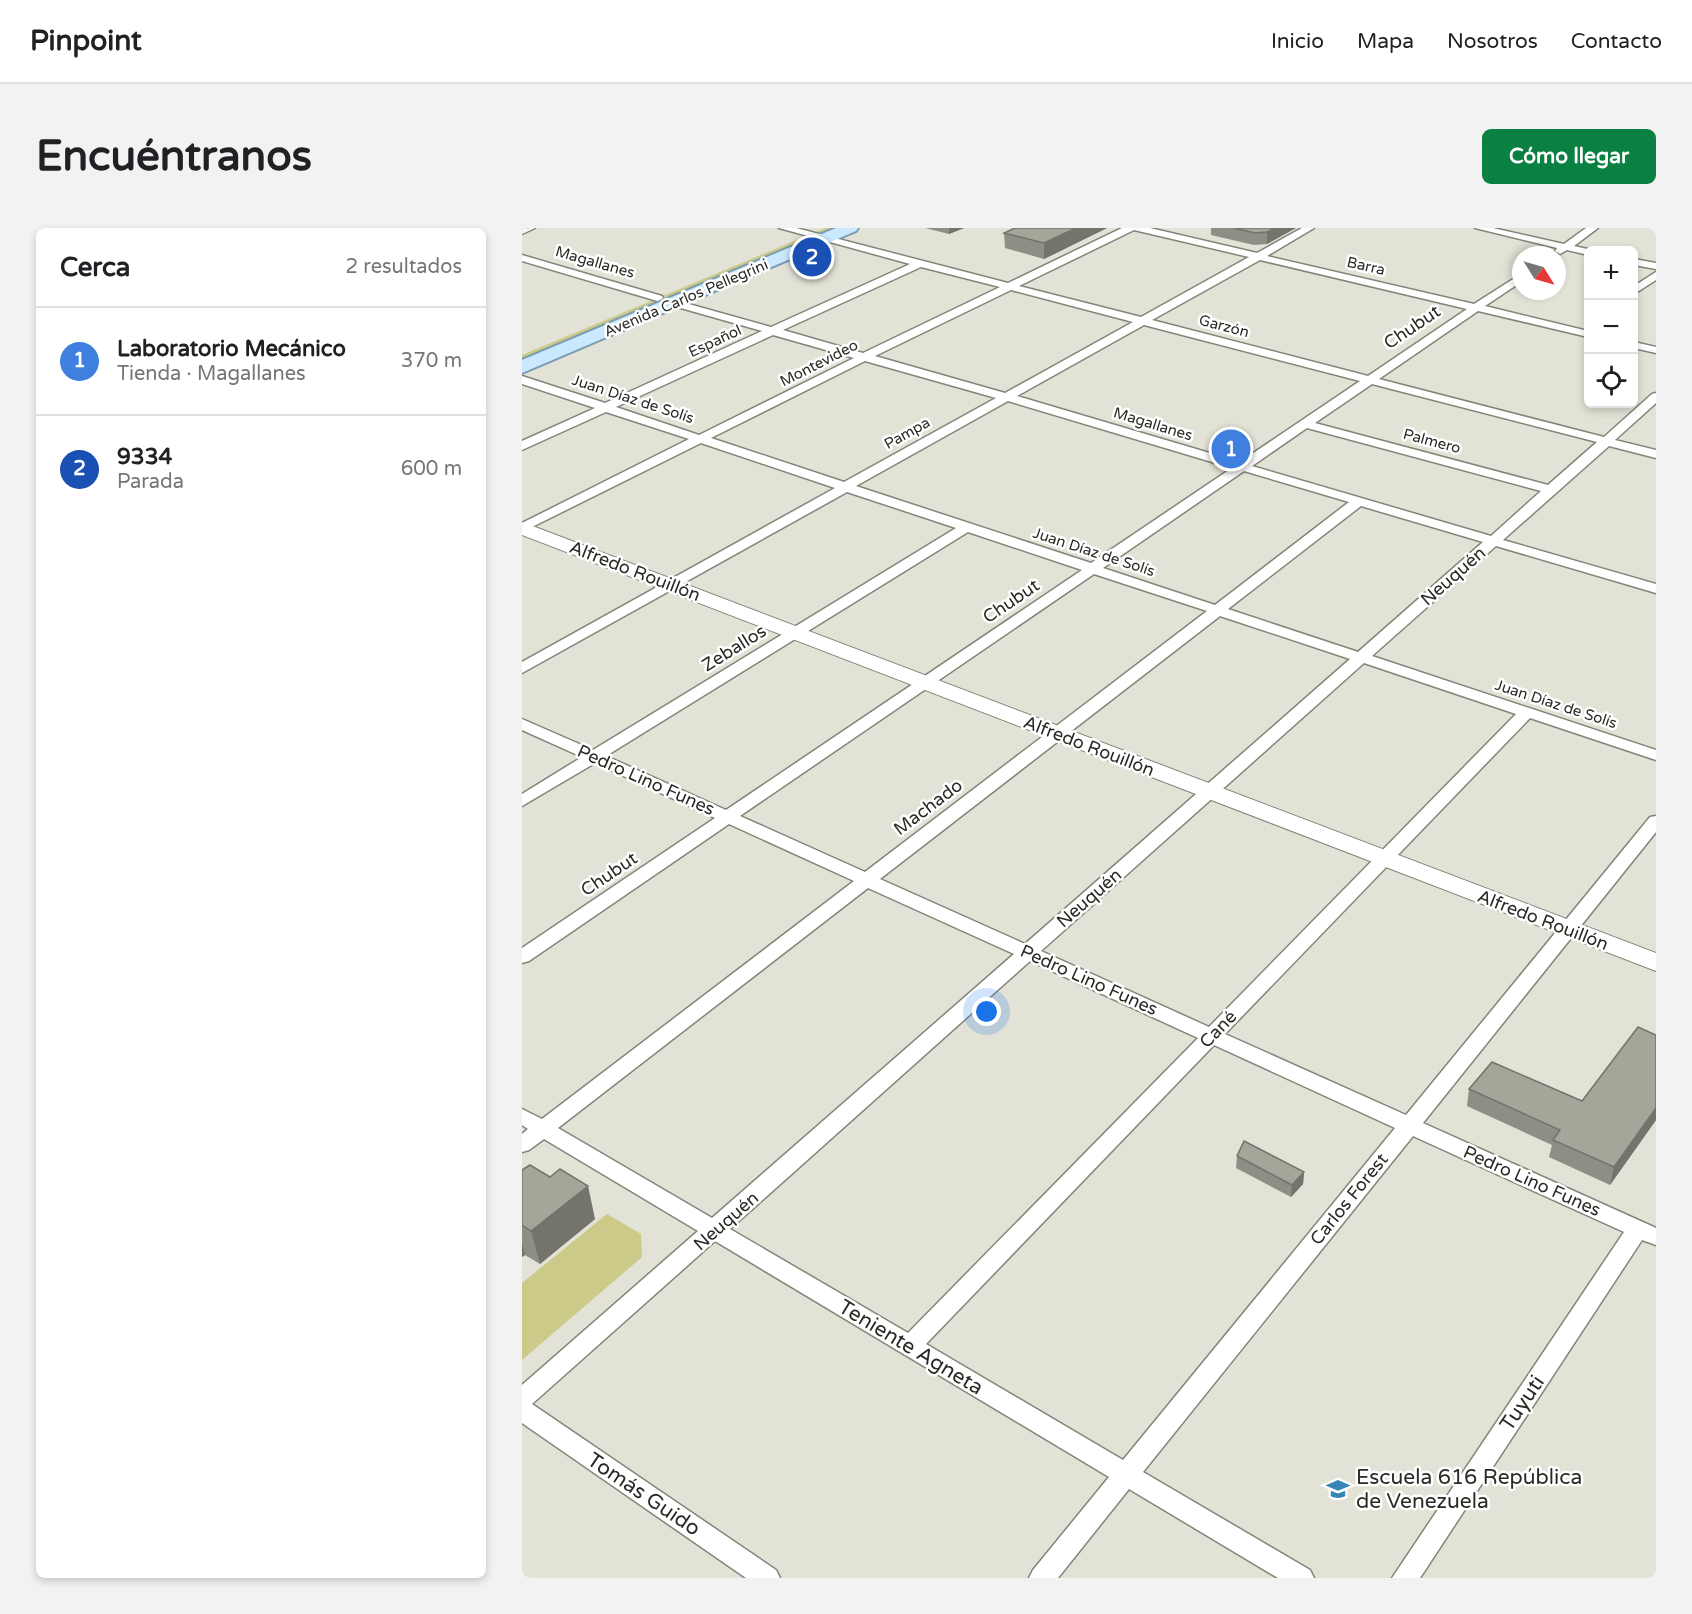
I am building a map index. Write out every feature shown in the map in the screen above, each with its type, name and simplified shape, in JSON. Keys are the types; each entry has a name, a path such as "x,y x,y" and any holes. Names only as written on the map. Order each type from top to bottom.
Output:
{"main road":[{"name":"Avenida Carlos Pellegrini","path":"522,367 666,300 820,234 850,228"},
{"name":"Avenida Carlos Pellegrini","path":"522,355 666,300"}],"street":[{"path":"522,231 530,228"},
{"name":"Garzón","path":"784,228 820,234 1011,287 1656,454"},
{"name":"Montevideo","path":"522,528 864,357 1130,228"},
{"name":"Barra","path":"1137,228 1583,333"},
{"name":"Pampa","path":"522,668 1309,228"},
{"path":"1480,228 1561,246"},
{"path":"1566,246 1593,228"},
{"path":"1566,247 1584,251"},
{"name":"Magallanes","path":"522,258 1006,397 1240,468 1656,589"},
{"name":"Español","path":"522,446 920,263"},
{"path":"1638,263 1656,266"},
{"path":"1638,288 1656,275"},
{"name":"Chubut","path":"522,957 1512,283"},
{"path":"1638,346 1656,350"},
{"name":"Juan Díaz de Solís","path":"522,380 1656,755"},
{"name":"Neuquén","path":"522,1399 1656,397"},
{"name":"Palmero","path":"1305,424 1551,490"},
{"name":"Machado","path":"522,1144 1358,502"},
{"name":"Zeballos","path":"522,801 967,527"},
{"name":"Alfredo Rouillón","path":"522,528 1656,963"},
{"name":"Cané","path":"910,1346 1527,712"},
{"name":"Pedro Lino Funes","path":"522,724 1647,1233"},
{"name":"Carlos Forest","path":"1042,1578 1656,821"},
{"name":"Teniente Agneta","path":"522,1116 1301,1578"},
{"name":"Tuyuti","path":"1405,1578 1647,1233"},
{"name":"Tomás Guido","path":"522,1410 767,1578"}],"shaded area":[{"path":"825,228 850,228 522,367 522,355"},
{"path":"607,1214 641,1234 642,1257 522,1360 522,1283"}],"building":[{"path":"1015,228 1076,228 1044,243 1004,233"},
{"path":"1234,228 1275,228 1267,232 1255,233"},
{"path":"1638,1027 1656,1035 1656,1108 1614,1167 1553,1140 1560,1130 1469,1089 1492,1062 1582,1101"},
{"path":"1244,1141 1304,1172 1292,1185 1237,1156"},
{"path":"530,1165 550,1177 560,1169 588,1186 531,1231 522,1225 522,1170"}],"place":[{"name":"9334","path":"812,257"},
{"name":"Laboratorio Mecánico","path":"1231,449"},
{"name":"Escuela 616 República de Venezuela","path":"1338,1489"}]}
